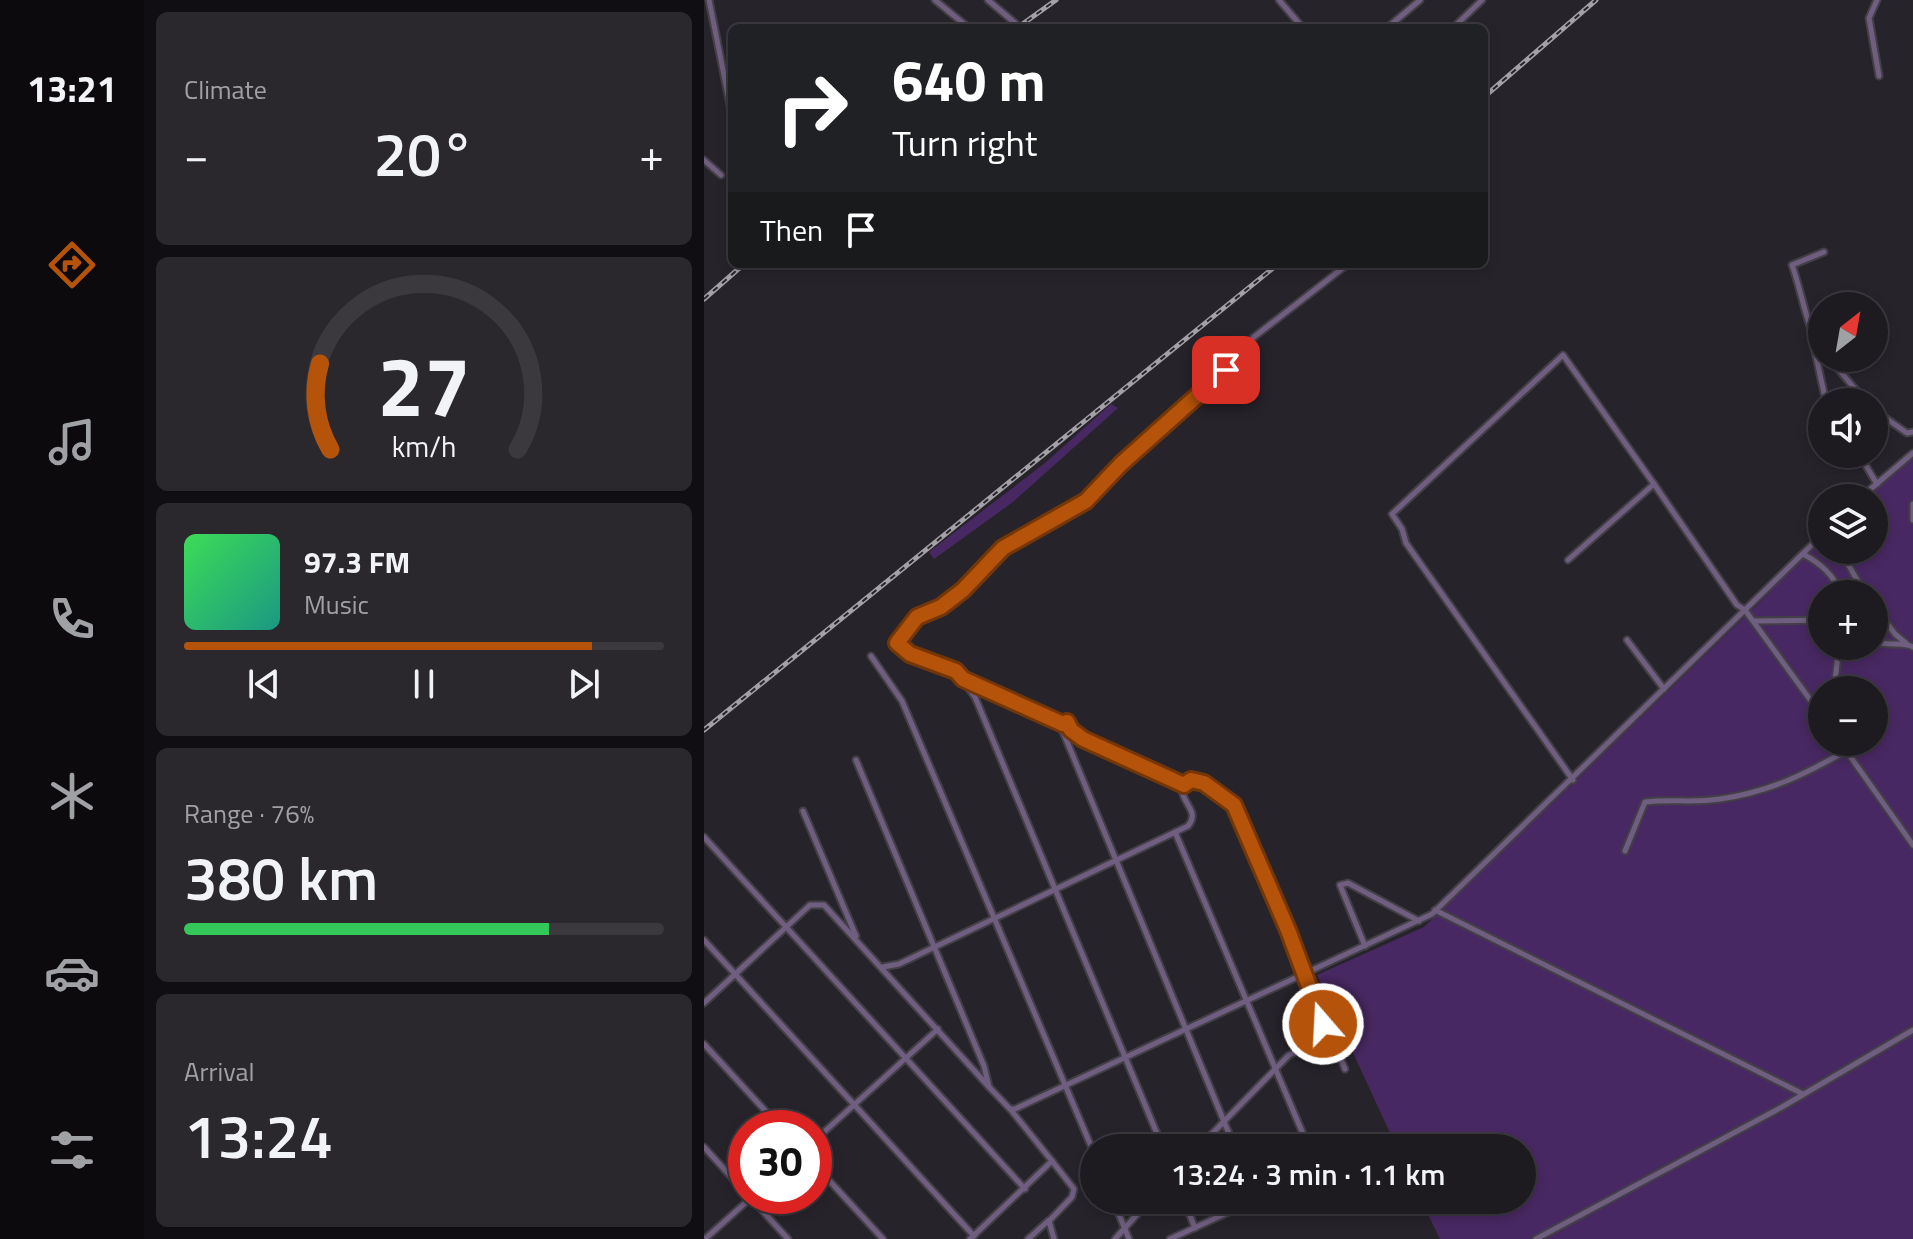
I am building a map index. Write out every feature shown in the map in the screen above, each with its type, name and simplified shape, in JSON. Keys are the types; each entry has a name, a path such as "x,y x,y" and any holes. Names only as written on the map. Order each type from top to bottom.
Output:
{"street":[{"path":"709,0 728,95"},
{"path":"935,0 964,24"},
{"path":"988,0 1015,23"},
{"path":"1279,0 1300,24"},
{"path":"1392,24 1420,0"},
{"path":"1457,24 1482,0"},
{"path":"1877,0 1869,18 1879,76"},
{"path":"704,160 721,175"},
{"path":"1808,313 1792,265 1824,252"},
{"path":"1157,1134 975,697 956,671 910,654 897,643 917,617 941,607 963,590 1014,540 1086,501 1121,464 1216,380 1254,337 1343,268"},
{"path":"1573,780 1458,620 1406,543 1402,529 1392,514 1563,355 1737,605 1754,621 1808,696"},
{"path":"1841,372 1854,388"},
{"path":"1888,420 1907,433 1913,432"},
{"path":"1867,468 1877,484 1913,453"},
{"path":"1568,560 1654,484"},
{"path":"1913,504 1913,520"},
{"path":"1010,1109 1067,1086 1419,921 1435,910 1573,780 1808,549"},
{"path":"1803,554 1820,563 1834,580"},
{"path":"1754,621 1808,620"},
{"path":"1888,625 1910,645"},
{"path":"1627,640 1664,689"},
{"path":"1888,647 1910,645"},
{"path":"871,656 902,701 997,918 1086,1134"},
{"path":"963,679 1063,724 1067,722 1071,730 1083,739 1184,785"},
{"path":"1063,724 1062,730 1115,862 1229,1134"},
{"path":"1625,851 1645,802 1724,799 1795,781 1819,763 1835,756"},
{"path":"1850,756 1913,845"},
{"path":"856,760 984,1066 990,1088"},
{"path":"882,967 899,964 1188,826 1193,819 1192,810 1182,796 1184,785 1191,780 1204,783 1234,805 1305,973 1323,1024 1345,1069"},
{"path":"803,811 857,941"},
{"path":"1175,832 1303,1134"},
{"path":"704,837 1025,1189"},
{"path":"1365,946 1340,885 1348,883 1419,921"},
{"path":"704,1003 810,905 824,905 1010,1109 1074,1189 1072,1197 1028,1239"},
{"path":"1435,910 1804,1094"},
{"path":"704,940 972,1237 1052,1161"},
{"path":"1211,1134 1289,1055 1316,1043 1316,1033 1323,1024"},
{"path":"832,1125 938,1029"},
{"path":"1536,1239 1804,1094 1913,1030"},
{"path":"704,1044 764,1110"},
{"path":"704,1147 728,1173"},
{"path":"832,1184 883,1239"},
{"path":"705,1239 731,1214"},
{"path":"766,1214 788,1239"},
{"path":"1118,1214 1129,1239"},
{"path":"1115,1239 1137,1214"},
{"path":"1190,1214 1195,1228"},
{"path":"1170,1239 1225,1214"},
{"path":"1049,1221 1054,1239"}],"shaded area":[{"path":"1111,404 1118,408 1013,502 934,559 929,552 1045,463"},
{"path":"1913,455 1913,1239 1440,1239 1428,1214 1536,1214 1536,1134 1391,1134 1317,975 1424,927 1760,602 1808,551 1808,564 1888,564 1888,484 1879,484"}],"railway":[{"path":"1023,24 1056,0"},
{"path":"1488,94 1596,0"},
{"path":"704,299 739,268"},
{"path":"704,730 1273,268"}],"route":[{"path":"1226,370 1131,454 1086,501 1003,548 963,590 941,607 917,617 897,643 910,654 956,671 963,679 1048,718 1063,724 1067,722 1071,730 1083,739 1184,785 1191,780 1204,783 1230,799 1279,908 1323,1024"}]}
